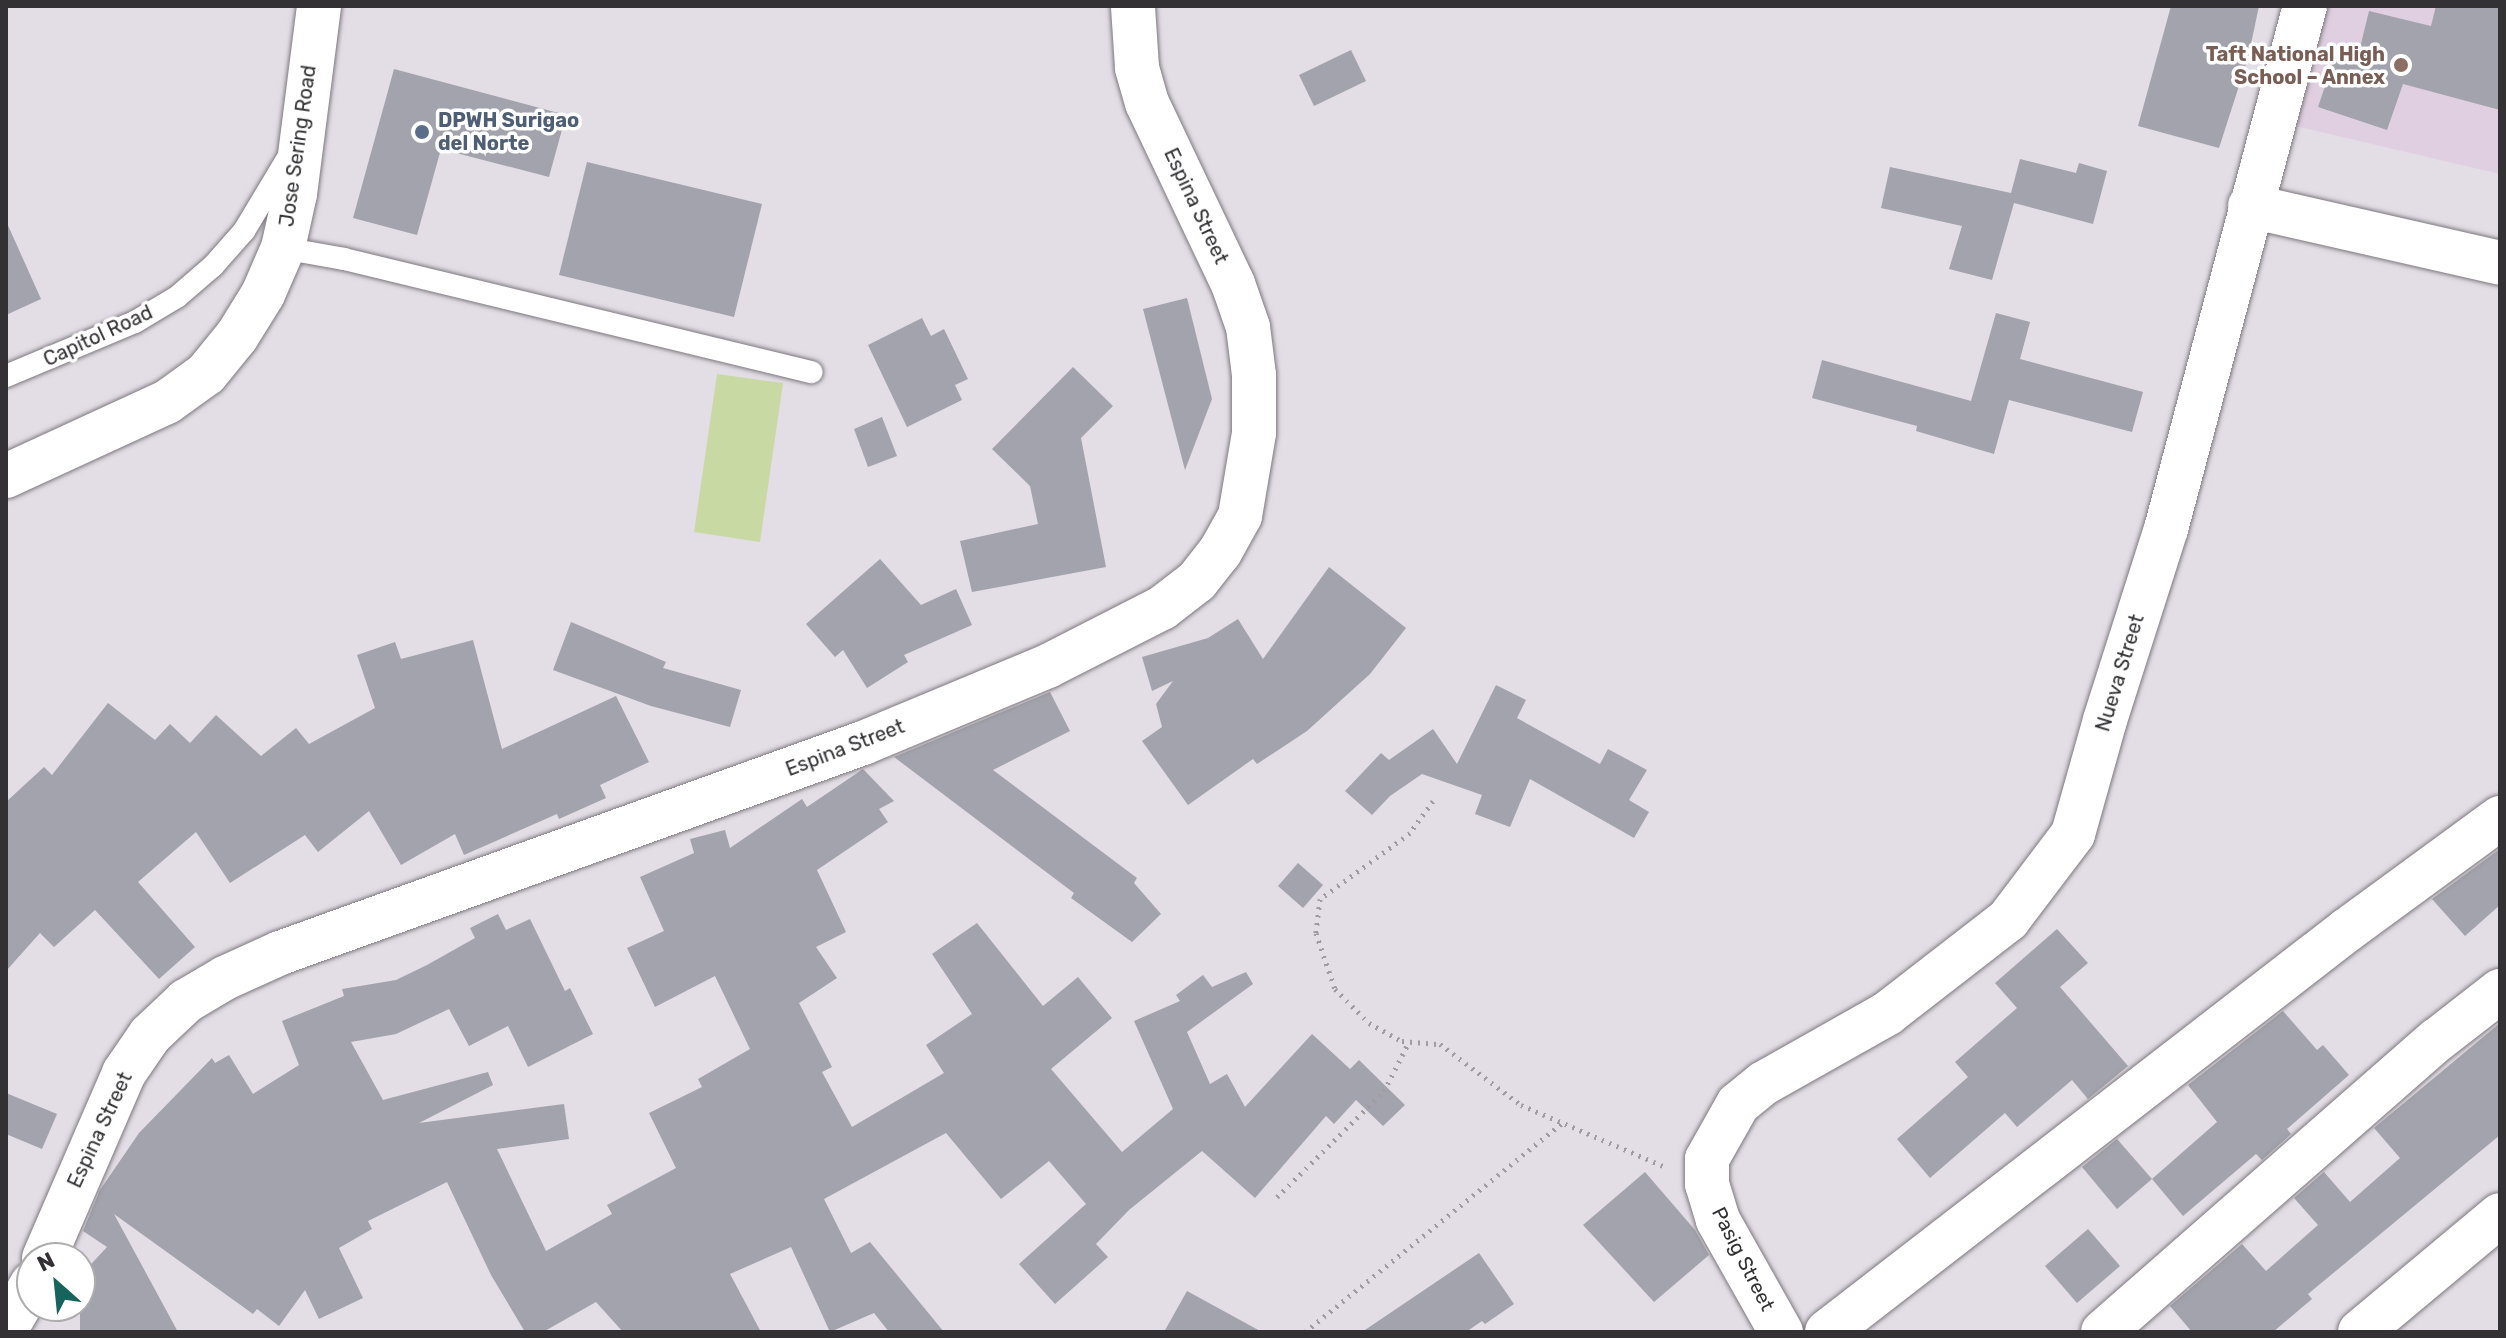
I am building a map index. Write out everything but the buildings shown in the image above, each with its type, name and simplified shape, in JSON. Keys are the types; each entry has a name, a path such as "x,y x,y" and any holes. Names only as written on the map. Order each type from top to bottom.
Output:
{"street":[{"name":"Jose Sering Road","path":"6,476 157,407 206,374 237,336 263,294 283,248 295,194 319,6"},
{"name":"Espina Street","path":"51,1242 124,1073 150,1035 186,1001 225,978 280,953 863,743 1048,666 1162,608 1197,581 1220,552 1240,516 1253,446 1254,375 1248,327 1233,284 1147,103 1137,67 1133,6"},
{"name":"Nueva Street","path":"1707,1184 1707,1159 1738,1104 1764,1083 1888,1013 2008,920 2073,834 2105,720 2166,529 2305,6"},
{"path":"2250,206 2500,263"},
{"path":"1827,1332 2347,930 2500,818"},
{"path":"2103,1332 2437,1040 2500,991"},
{"name":"Pasig Street","path":"1707,1184 1718,1220 1781,1332"},
{"path":"2360,1332 2500,1215"}],"lane":[{"name":"Capitol Road","path":"6,376 135,322 177,297 213,266 244,231 301,136"},
{"path":"283,248 344,259 812,372"}],"path":[{"path":"1433,801 1410,833 1320,899 1316,933 1335,989 1369,1023 1409,1042 1440,1044 1521,1105 1707,1184"},
{"path":"1277,1197 1384,1091 1409,1042"},
{"path":"1305,1332 1564,1122"}],"shaded area":[{"name":"Taft National High School – Annex","path":"2316,6 2500,6 2500,174 2287,124"}],"green space":[{"path":"717,374 783,383 760,542 694,532"}],"place":[{"name":"Taft National High School – Annex","path":"2401,65"},
{"name":"DPWH Surigao del Norte","path":"422,132"}]}
